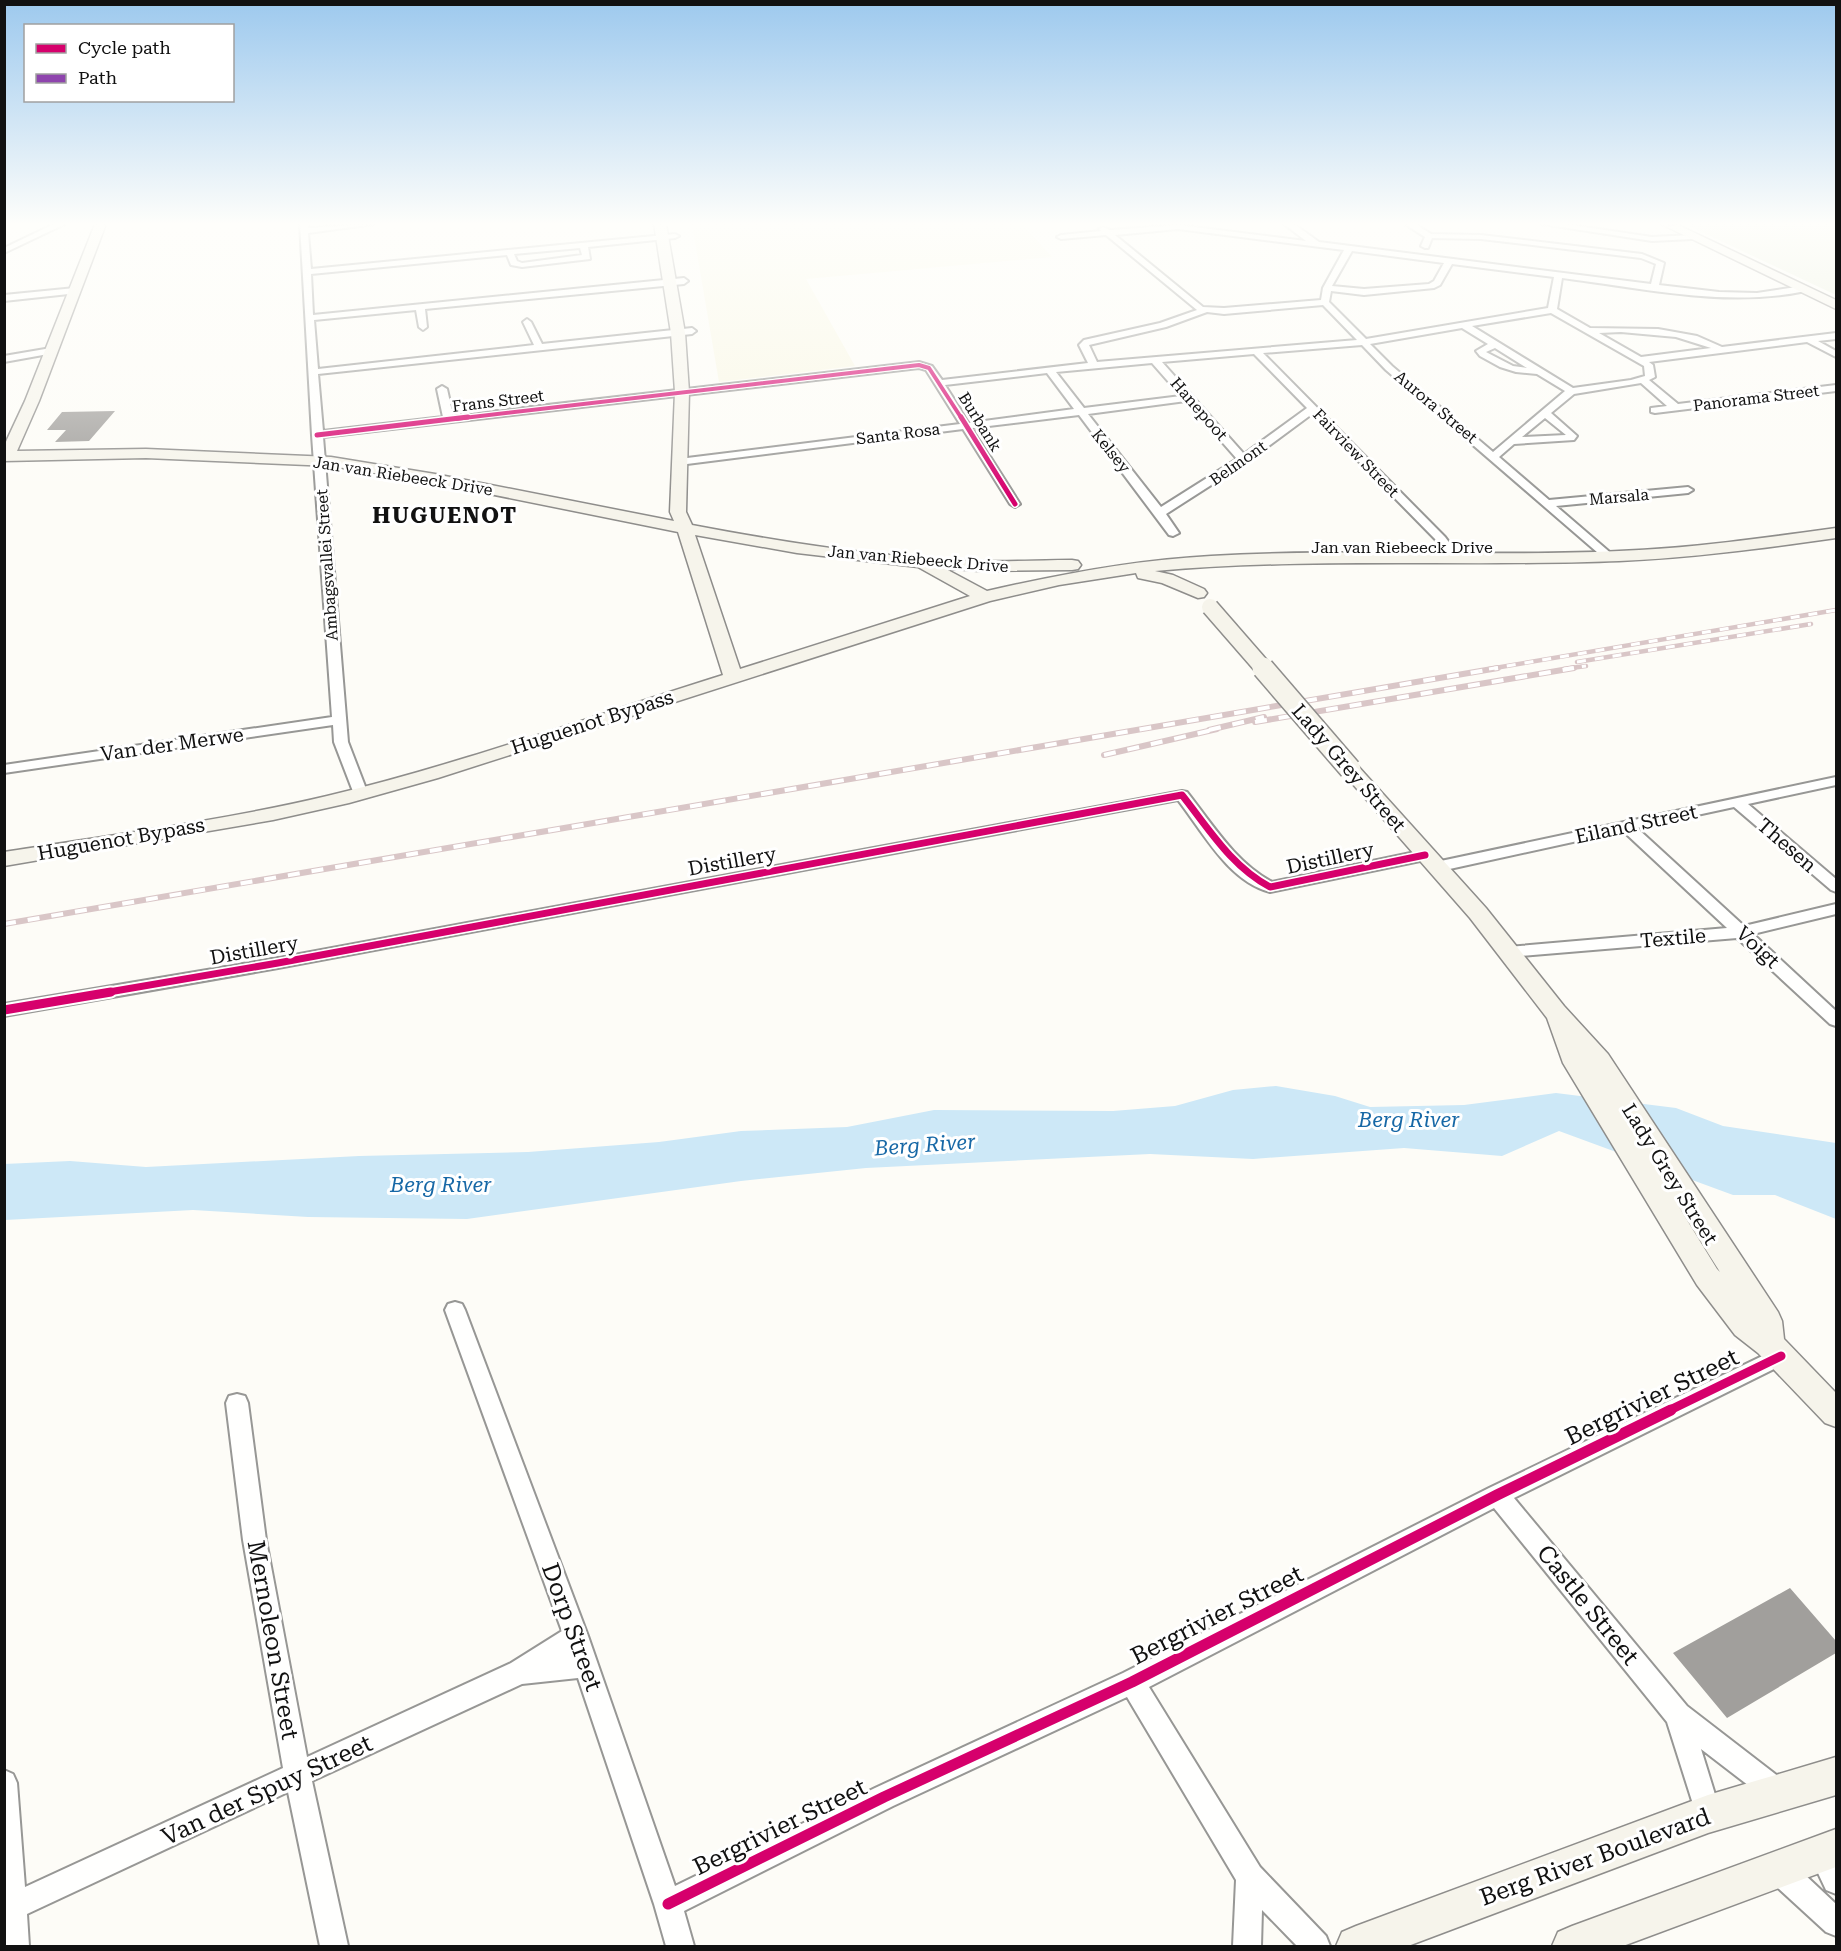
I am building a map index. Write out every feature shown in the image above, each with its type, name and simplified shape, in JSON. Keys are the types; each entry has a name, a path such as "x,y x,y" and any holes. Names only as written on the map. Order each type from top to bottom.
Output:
{"main road":[{"path":"6,455 65,315"},
{"path":"685,315 688,332 682,393 678,512 685,527 733,677"},
{"name":"Jan van Riebeeck Drive","path":"6,455 142,453 319,460 791,547 858,556 987,566 1450,552 1692,551 1836,532"},
{"path":"685,527 694,515 696,454"},
{"name":"Jan van Riebeeck Drive","path":"1603,551 1836,520"},
{"name":"Huguenot Bypass","path":"4,859 199,827 361,794 431,774 984,597 1047,582 1123,571 1170,559"},
{"name":"Lady Grey Street","path":"1170,559 1431,861 1555,1012 1576,1063 1691,1230 1707,1277 1746,1326 1775,1350 1836,1413"},
{"path":"914,560 984,597"},
{"path":"1123,571 1162,578 1204,600"},
{"name":"Berg River Boulevard","path":"1356,1947 1708,1814 1836,1776"},
{"path":"1572,1947 1777,1868 1832,1861"}],"street":[{"path":"309,318 342,315"},
{"path":"421,315 423,327"},
{"path":"1094,365 1085,350 1084,345 1087,342 1163,326 1192,315"},
{"name":"Aurora Street","path":"1338,315 1389,368 1603,551"},
{"path":"939,383 1048,369 1364,342 1520,315"},
{"path":"1494,456 1571,391 1644,381 1650,377 1650,369 1639,360 1561,315"},
{"name":"Ambagsvallei Street","path":"309,318 341,742 361,794"},
{"path":"527,322 540,349"},
{"path":"1464,324 1571,391"},
{"path":"1590,332 1622,329 1692,338 1711,343 1721,350"},
{"path":"314,372 688,332"},
{"path":"1639,360 1836,336"},
{"path":"1808,339 1836,354"},
{"path":"1496,344 1481,351 1509,369 1540,371"},
{"path":"4,359 51,351"},
{"name":"Fairview Street","path":"1256,351 1441,539 1450,552"},
{"name":"Hanepoot","path":"1154,359 1243,460"},
{"name":"Frans Street","path":"318,435 914,365"},
{"name":"Burbank","path":"914,365 929,369 1015,504"},
{"name":"Kelsey","path":"1048,369 1173,533"},
{"name":"Panorama Street","path":"1644,381 1675,407"},
{"name":"Panorama Street","path":"1655,410 1836,388"},
{"path":"442,389 449,420"},
{"name":"Santa Rosa","path":"679,462 696,454 1189,398"},
{"name":"Belmont","path":"1160,513 1243,460 1312,409"},
{"path":"1512,441 1570,438 1572,436 1544,413"},
{"path":"1288,427 1309,425 1331,428"},
{"name":"Marsala","path":"1549,503 1688,490"},
{"name":"Van der Merwe","path":"4,768 339,720"},
{"name":"Eiland Street","path":"1431,861 1626,826 1836,781"},
{"name":"Distillery","path":"4,1010 289,961 1182,795 1240,868 1256,881 1270,887 1431,861"},
{"name":"Thesen","path":"1737,802 1836,887"},
{"name":"Voigt","path":"1626,826 1836,1020"},
{"name":"Textile","path":"1508,952 1742,932 1836,909"},
{"name":"Dorp Street","path":"455,1310 576,1636 668,1904 680,1947"},
{"name":"Bergrivier Street","path":"668,1904 874,1802 1132,1682 1775,1350"},
{"name":"Mernoleon Street","path":"237,1403 246,1486 297,1776 334,1947"},
{"name":"Castle Street","path":"1497,1495 1678,1715 1779,1794"},
{"name":"Van der Spuy Street","path":"13,1906 520,1672 576,1636"},
{"name":"Van der Spuy Street","path":"520,1672 586,1665"},
{"path":"1132,1682 1250,1878 1316,1947"},
{"name":"Castle Street","path":"1678,1715 1708,1814"},
{"path":"4,1783 15,1947"},
{"path":"1777,1868 1836,1922"},
{"path":"1247,1947 1250,1878"}],"shaded area":[{"path":"708,315 826,315 855,366 719,382"}],"water":[{"name":"Berg River","path":"1276,1086 1335,1096 1370,1107 1464,1105 1556,1093 1676,1108 1723,1126 1836,1143 1836,1219 1775,1195 1733,1195 1559,1131 1502,1156 1404,1148 1253,1159 1150,1154 866,1168 741,1181 467,1219 308,1217 193,1210 5,1220 4,1164 70,1161 146,1167 359,1156 528,1152 659,1142 741,1131 847,1127 934,1110 1113,1111 1175,1106 1233,1090"}],"building":[{"path":"115,411 89,441 55,442 66,430 47,430 62,412"},
{"path":"1790,1588 1836,1641 1836,1653 1727,1718 1673,1653"}],"railway":[{"path":"1489,669 1836,610"},
{"path":"1577,662 1811,624"},
{"path":"1564,669 1586,666"},
{"path":"4,924 1498,668"},
{"path":"1255,722 1574,668"},
{"path":"1209,730 1264,717"},
{"path":"1104,755 1217,729"}],"cycle path":[{"path":"317,435 919,365 929,368 1015,504"},
{"path":"4,1010 278,963 1182,795 1232,859 1243,870 1270,887 1425,855"},
{"path":"668,1904 884,1797 1132,1682 1497,1495 1781,1356"}],"district":[{"name":"HUGUENOT","path":"445,515"}]}
